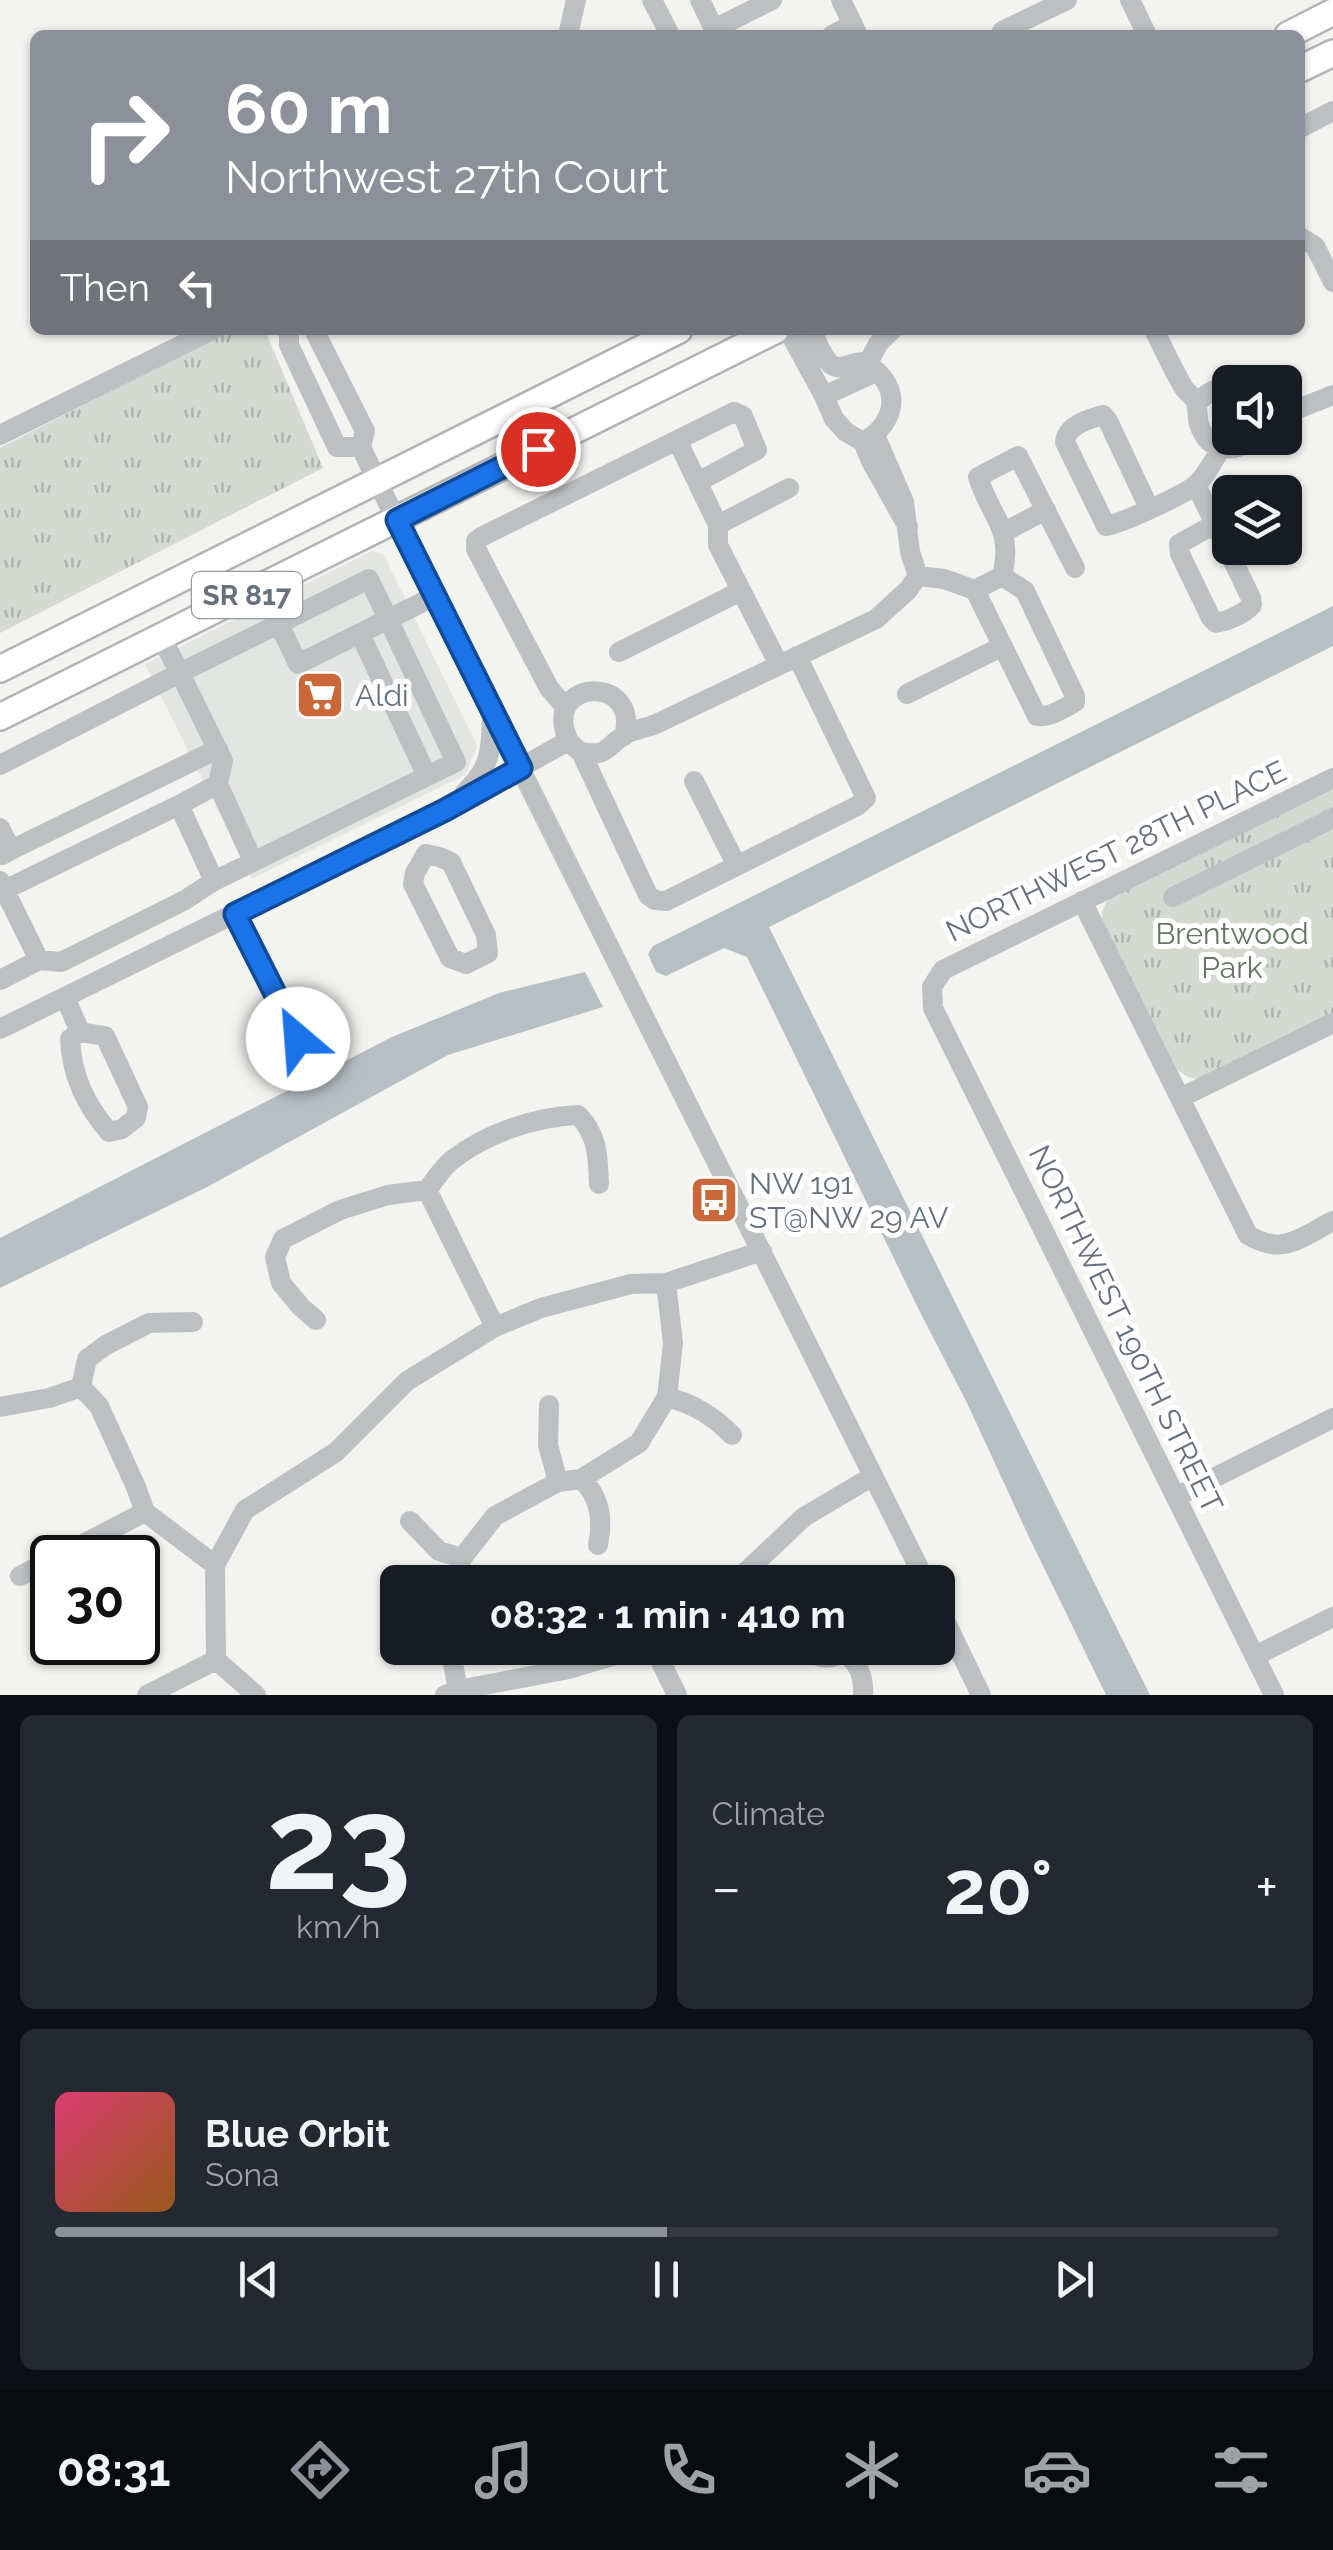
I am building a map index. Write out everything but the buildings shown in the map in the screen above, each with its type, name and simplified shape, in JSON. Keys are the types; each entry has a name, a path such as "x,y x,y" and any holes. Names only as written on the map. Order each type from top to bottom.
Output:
{"main road":[{"path":"1298,30 1333,12"},
{"path":"1305,67 1333,53"},
{"name":"SR 817","path":"0,669 670,335"},
{"name":"SR 817","path":"0,717 766,335"}],"street":[{"path":"569,30 576,0"},
{"path":"700,0 714,29 772,0"},
{"path":"841,0 856,30"},
{"path":"1004,30 1067,0"},
{"path":"1130,0 1145,30"},
{"path":"659,2 668,30"},
{"path":"1305,126 1333,112"},
{"path":"1305,240 1316,246 1333,282"},
{"path":"0,435 202,335"},
{"path":"290,335 289,345 338,447 361,447"},
{"path":"317,335 365,430 361,447 377,482 918,1565"},
{"path":"791,335 834,419 846,432 869,438 881,431 892,398 885,380 858,361 834,366 814,335"},
{"path":"824,396 872,368 878,344 887,335"},
{"path":"1157,335 1185,390 1197,403"},
{"path":"1212,391 1197,403 1196,412 1201,429 1212,442"},
{"path":"1302,407 1333,395"},
{"path":"566,708 549,688 476,548 476,541 734,412 743,416 757,450 698,482"},
{"path":"1149,508 1104,415 1073,426 1065,442 1106,526 1114,525 1149,508 1196,485 1218,455"},
{"path":"869,438 871,462 908,527 910,552 918,576"},
{"path":"624,736 624,710 610,694 589,690 566,708 563,719 574,746 648,895 655,900 666,902 866,798 788,661 741,591 718,545 718,525 677,440"},
{"path":"918,576 975,590 1002,576 1007,554 1004,532 978,477 1018,456 1075,568"},
{"path":"1196,485 1212,518"},
{"path":"718,525 789,488"},
{"path":"1004,532 1046,510"},
{"path":"1215,524 1252,605 1224,622 1211,618 1178,544 1215,524"},
{"path":"0,1029 445,810 521,768 574,746 599,753 624,736 876,619 918,576"},
{"path":"975,590 1037,716 1044,717 1075,702 1025,591 1002,576"},
{"path":"0,765 369,580 456,762 253,860 185,900 61,962 39,960 0,980"},
{"path":"618,652 741,591"},
{"path":"280,624 298,664 435,596"},
{"path":"360,634 427,776"},
{"path":"161,637 223,761 218,784 253,860"},
{"path":"906,694 1002,646"},
{"path":"445,810 486,767 491,748 492,708"},
{"path":"0,828 6,853 218,750"},
{"name":"NORTHWEST 28TH PLACE","path":"932,987 943,970 1333,778"},
{"path":"694,780 737,866"},
{"path":"39,960 2,887 218,784"},
{"path":"179,805 214,881"},
{"path":"1250,818 1268,850"},
{"path":"1173,897 1333,818"},
{"path":"413,826 426,854"},
{"path":"426,854 451,862 486,935 488,953 466,964 450,958 412,884 426,854"},
{"path":"1082,901 1248,1235 1265,1246 1286,1245 1333,1221"},
{"path":"235,914 298,1039"},
{"name":"NORTHWEST 190TH STREET","path":"932,987 933,1008 1274,1695"},
{"path":"66,997 80,1032"},
{"path":"1180,1098 1333,1022"},
{"path":"80,1032 105,1036 138,1106 136,1118 122,1129 110,1132 91,1111 72,1064 70,1039 80,1032"},
{"path":"316,1320 281,1283 275,1257 284,1238 340,1210 388,1195 426,1190 449,1162 479,1142 552,1116 578,1115 588,1125 598,1147 600,1184"},
{"path":"426,1190 495,1327"},
{"path":"256,1695 216,1660 215,1566 245,1510 336,1452 407,1381 495,1327 541,1308 631,1284 666,1283 762,1251"},
{"path":"460,1565 495,1516 558,1482 581,1479 639,1443 667,1397 673,1343 666,1283"},
{"path":"81,1386 87,1359 106,1345 149,1323 193,1322"},
{"path":"81,1386 99,1406 144,1512 215,1566"},
{"path":"0,1407 49,1398 81,1386"},
{"path":"667,1397 714,1417 732,1436"},
{"path":"548,1405 548,1445 558,1482"},
{"path":"1176,1497 1333,1418"},
{"path":"753,1565 804,1518 873,1476"},
{"path":"581,1479 590,1487 600,1509 602,1528 598,1545"},
{"path":"99,1535 144,1512"},
{"path":"410,1522 438,1551 462,1558"},
{"path":"20,1576 30,1571"},
{"path":"1255,1656 1333,1617"},
{"path":"955,1641 981,1695"},
{"path":"147,1695 216,1660"},
{"path":"451,1665 452,1693 582,1665"},
{"path":"663,1665 678,1695"},
{"path":"858,1665 864,1679 862,1695"}],"shaded area":[{"path":"372,551 384,555 477,746 465,775 252,879 145,664"},
{"path":"1333,606 1333,646 769,927 1150,1695 1106,1695 747,957 724,948 666,976 656,972 648,954 653,946"},
{"path":"585,972 603,1007 448,1055 207,1187 0,1288 0,1238 392,1037 499,993"}],"green space":[{"path":"219,335 267,335 323,468 0,633 0,448"},
{"name":"Brentwood Park","path":"1333,787 1333,1013 1203,1078 1188,1077 1176,1068 1102,923 1107,900"}],"place":[{"name":"Aldi","path":"320,695"},
{"name":"NW 191 ST@NW 29 AV","path":"714,1200"}],"route":[{"path":"298,1039 235,914 521,768 397,520 538,449"}]}
